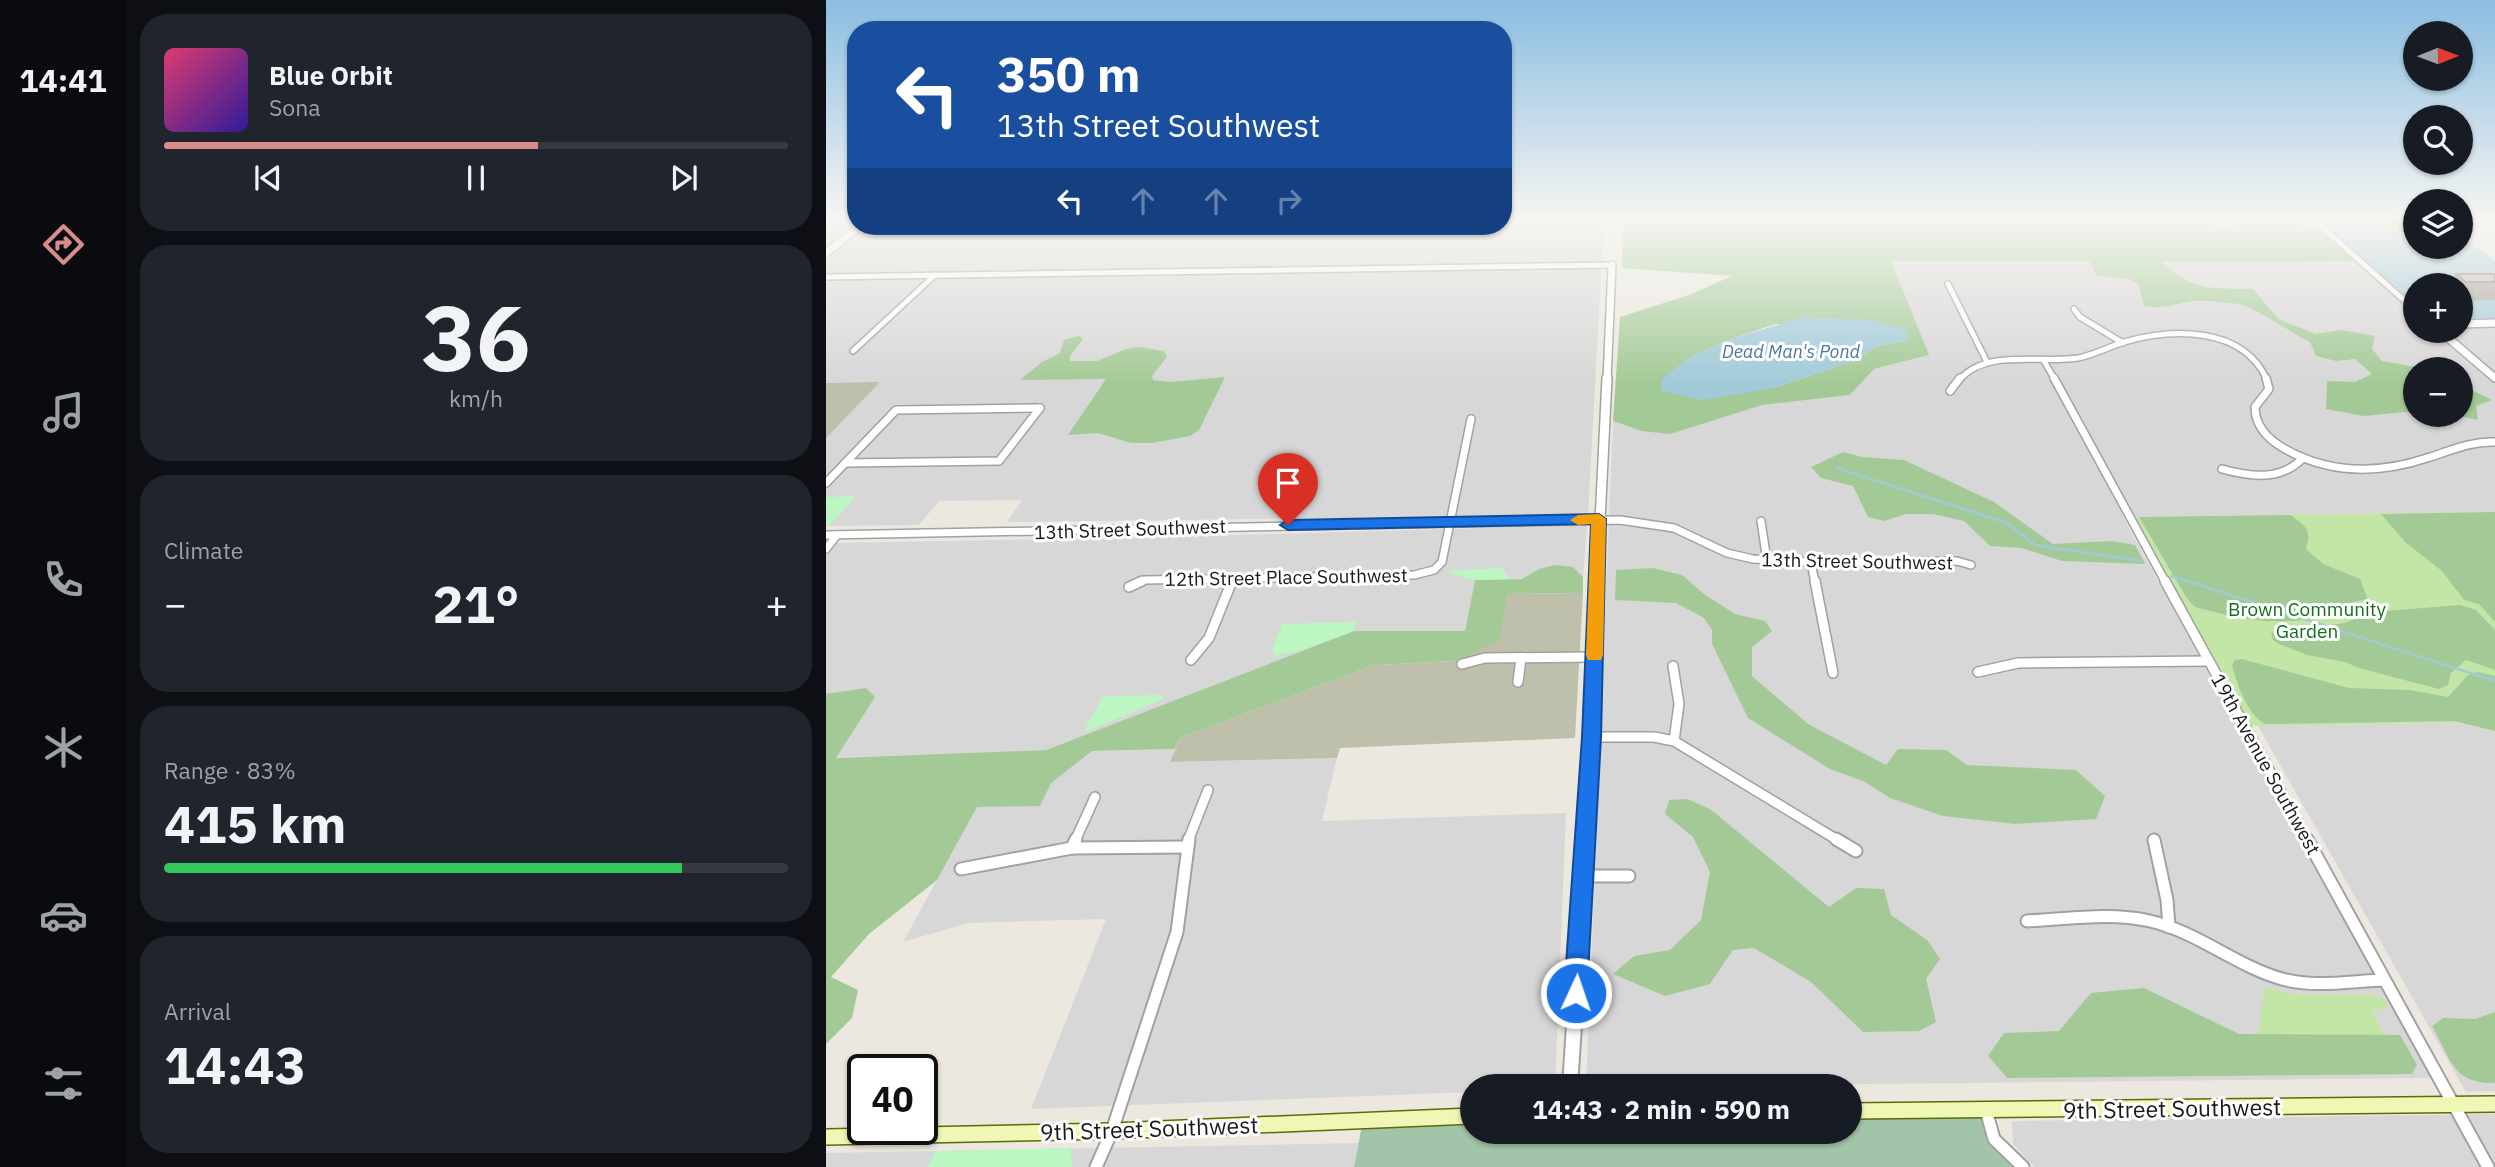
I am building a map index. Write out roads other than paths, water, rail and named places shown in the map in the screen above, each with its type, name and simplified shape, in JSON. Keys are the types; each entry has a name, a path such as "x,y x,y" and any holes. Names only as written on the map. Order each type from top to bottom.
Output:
{"main road":[{"name":"9th Street Southwest","path":"1862,1111 2495,1104"},
{"name":"9th Street Southwest","path":"826,1137 1112,1131 1460,1116"}],"street":[{"path":"826,276 1039,273"},
{"path":"1571,1074 1592,737 1599,519 1614,273"},
{"path":"2374,273 2403,299"},
{"path":"853,351 935,275"},
{"path":"1948,284 1987,362"},
{"path":"2074,309 2080,317 2123,343"},
{"path":"2473,324 2495,323"},
{"path":"1950,391 1961,376 1987,362 2082,358 2147,337 2210,337 2234,344 2249,354 2267,378 2269,389 2255,407 2258,423 2272,440 2303,458 2346,470 2374,470 2428,458 2462,444 2495,442"},
{"path":"2454,343 2495,378"},
{"name":"19th Avenue Southwest","path":"2044,361 2488,1167"},
{"path":"826,484 845,463 897,410 1040,408 999,461 845,463"},
{"name":"12th Street Place Southwest","path":"1129,587 1145,580 1428,573 1442,562 1471,419"},
{"path":"2222,469 2250,474 2283,473 2303,458"},
{"name":"13th Street Southwest","path":"826,536 1599,519 1657,523 1688,533 1727,553 1768,561 1941,561 1971,565"},
{"path":"1761,521 1768,561"},
{"path":"826,549 837,535"},
{"path":"1811,562 1833,673"},
{"path":"1191,660 1209,638 1233,578"},
{"path":"1462,664 1477,659 1594,657"},
{"path":"1518,682 1521,658"},
{"path":"1978,672 2018,663 2209,661"},
{"path":"1673,666 1681,705 1681,719 1674,741"},
{"path":"1592,737 1654,737 1674,741 1856,851"},
{"path":"1096,1167 1112,1131 1177,932 1186,847 1208,790"},
{"path":"1072,848 1095,797"},
{"path":"2154,840 2167,900 2169,927"},
{"path":"961,869 1072,848 1186,847"},
{"path":"1583,876 1629,876"},
{"path":"2027,921 2123,918 2153,922 2282,978 2306,982 2384,980"},
{"path":"1986,1110 1994,1139 2000,1148 2023,1167"}],"water":[{"path":"2378,273 2403,273 2403,295"},
{"path":"2473,273 2495,273 2495,318 2473,319"},
{"name":"Dead Man's Pond","path":"1806,317 1868,320 1907,329 1908,340 1876,346 1856,360 1773,388 1702,400 1662,391 1661,380 1688,358 1733,338"}],"waterway":[{"path":"1837,468 2007,523 2035,545 2141,561"},
{"path":"2172,576 2495,681"}],"park label":[{"name":"Brown Community Garden","path":"2307,620"}]}
